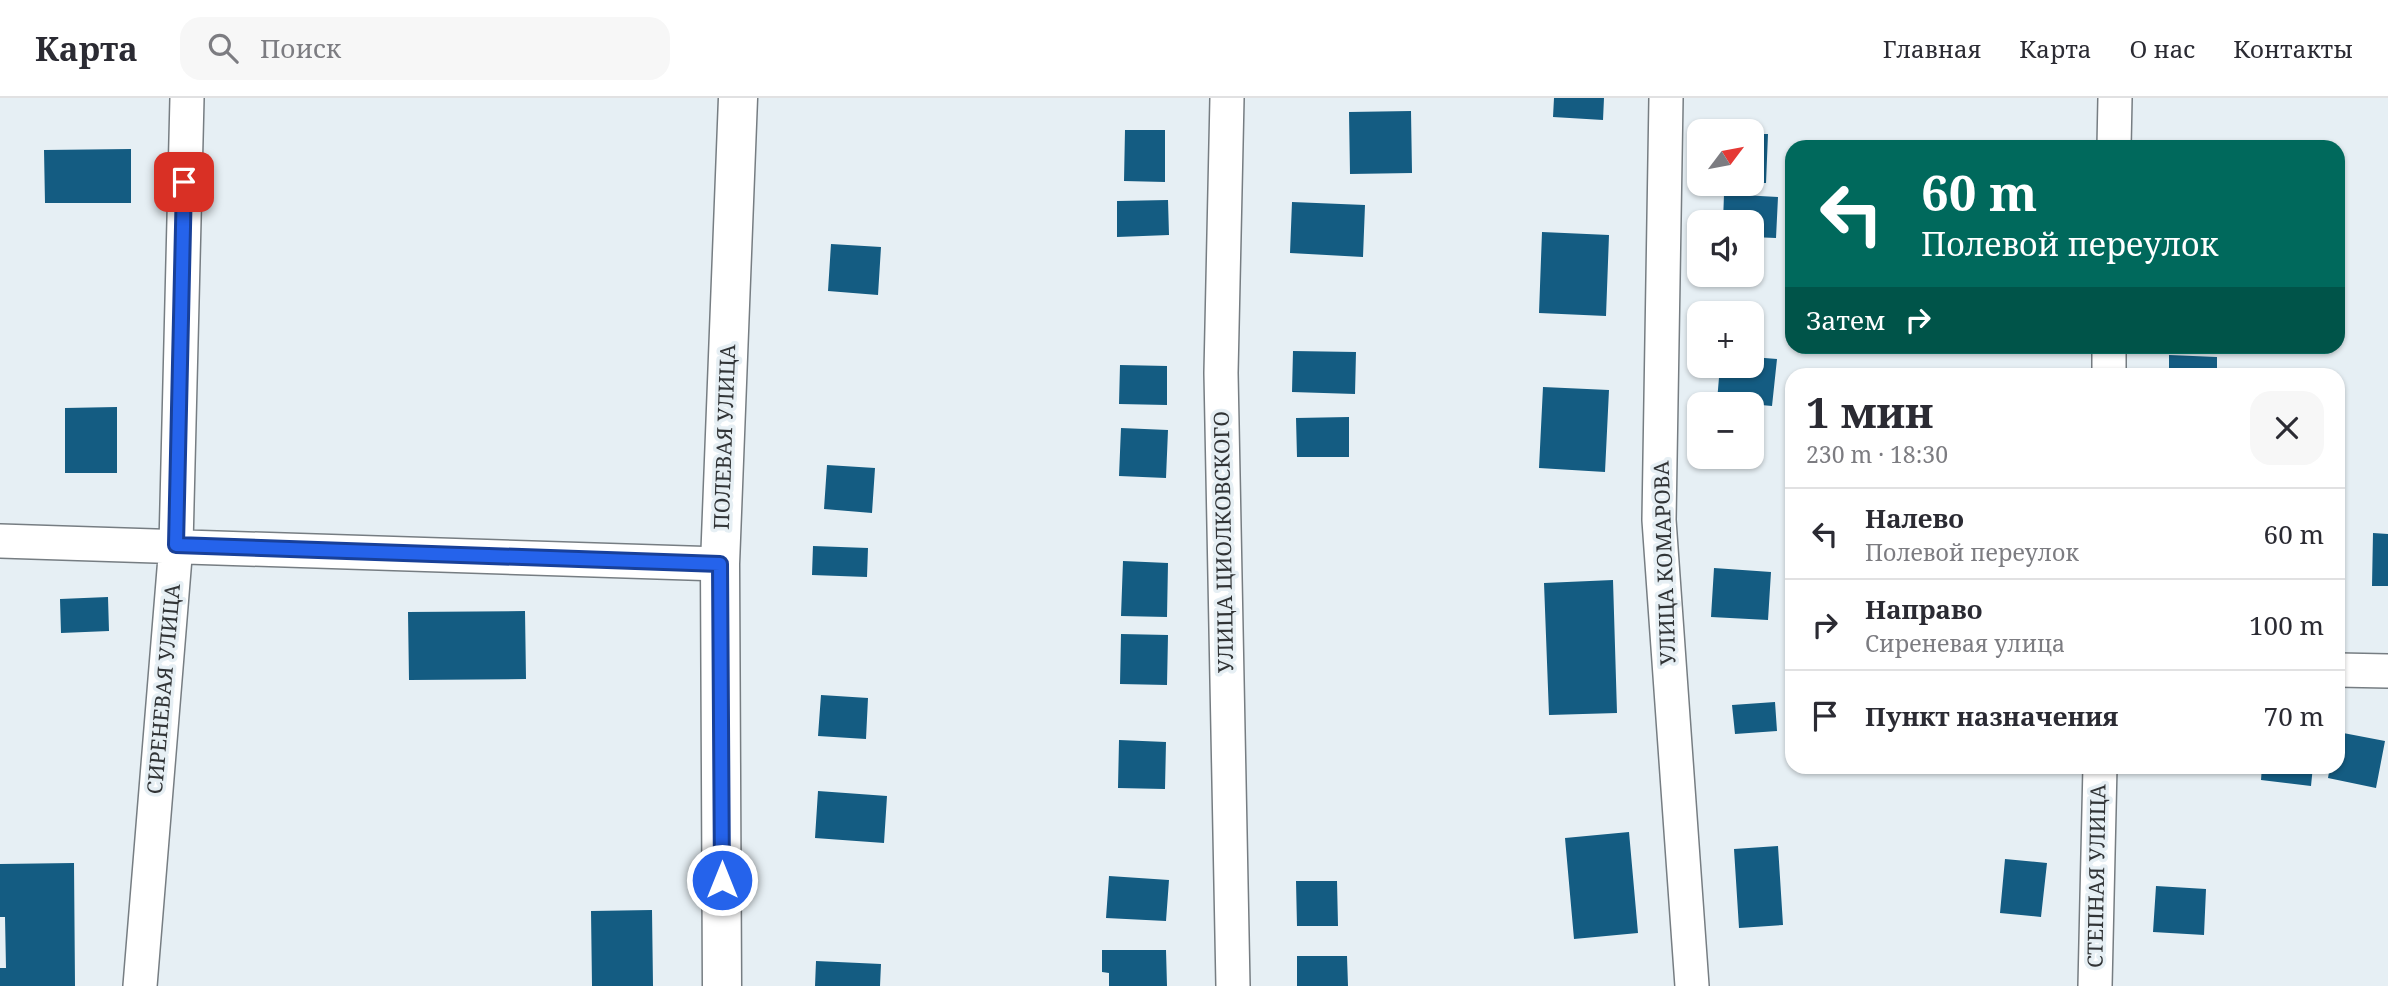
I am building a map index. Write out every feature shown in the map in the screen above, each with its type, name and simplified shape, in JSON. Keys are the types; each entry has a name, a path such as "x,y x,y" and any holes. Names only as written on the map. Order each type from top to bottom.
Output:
{"street":[{"name":"СИРЕНЕВАЯ УЛИЦА","path":"141,986 176,545 187,98"},
{"name":"ПОЛЕВАЯ УЛИЦА","path":"722,986 720,564 738,98"},
{"name":"УЛИЦА ЦИОЛКОВСКОГО","path":"1227,98 1221,373 1233,986"},
{"name":"УЛИЦА КОМАРОВА","path":"1666,98 1659,520 1692,986"},
{"path":"2114,140 2115,98"},
{"path":"0,541 720,564"},
{"path":"2345,670 2388,671"},
{"name":"СТЕПНАЯ УЛИЦА","path":"2095,986 2100,774"}],"building":[{"path":"1554,98 1604,98 1603,120 1553,117"},
{"path":"1411,111 1412,173 1350,174 1349,112"},
{"path":"1125,130 1165,130 1165,182 1124,181"},
{"path":"1764,134 1768,134 1766,183"},
{"path":"131,149 131,203 45,203 44,150"},
{"path":"1724,196 1778,197 1776,238 1764,238 1764,210 1723,210"},
{"path":"1168,200 1169,235 1117,237 1117,201"},
{"path":"1292,202 1365,205 1363,257 1290,253"},
{"path":"1542,232 1609,235 1606,316 1539,313"},
{"path":"831,244 881,247 878,295 828,291"},
{"path":"1293,351 1356,352 1355,394 1292,392"},
{"path":"2169,355 2217,357 2217,368 2169,368"},
{"path":"1764,358 1777,359 1772,406 1764,405 1764,392 1718,392 1719,378 1764,378"},
{"path":"1120,365 1167,366 1167,405 1119,404"},
{"path":"1543,387 1609,390 1605,472 1539,468"},
{"path":"117,407 117,473 65,473 65,408"},
{"path":"1349,417 1349,457 1297,457 1296,418"},
{"path":"1121,428 1168,430 1166,478 1119,476"},
{"path":"827,465 875,468 872,513 824,509"},
{"path":"2373,533 2388,534 2388,586 2372,586"},
{"path":"813,546 868,548 867,577 812,575"},
{"path":"1123,561 1168,563 1167,617 1121,616"},
{"path":"1714,568 1771,572 1768,620 1711,617"},
{"path":"1613,580 1617,713 1549,715 1544,583"},
{"path":"108,597 109,631 61,633 60,599"},
{"path":"525,611 526,679 409,680 408,612"},
{"path":"1121,634 1168,635 1167,685 1120,684"},
{"path":"821,695 868,698 866,739 818,736"},
{"path":"1775,702 1777,731 1735,734 1732,705"},
{"path":"2345,733 2385,741 2376,788 2328,778 2329,774 2345,774"},
{"path":"1119,740 1166,742 1165,789 1118,788"},
{"path":"2261,774 2312,774 2311,786 2261,780"},
{"path":"818,791 887,796 884,843 815,838"},
{"path":"1629,832 1638,933 1574,939 1565,838"},
{"path":"1778,846 1783,925 1739,928 1734,849"},
{"path":"2005,859 2047,863 2041,917 2000,913"},
{"path":"74,863 75,986 0,986 0,968 6,968 5,917 0,917 0,864"},
{"path":"1109,876 1169,880 1166,921 1106,918"},
{"path":"1296,881 1337,881 1338,926 1297,926"},
{"path":"2156,886 2206,889 2204,935 2153,932"},
{"path":"652,910 653,986 592,986 591,911"},
{"path":"1102,950 1166,950 1167,986 1109,986 1109,973 1102,972"},
{"path":"1297,956 1347,956 1348,986 1297,986"},
{"path":"816,961 881,964 880,986 815,986"}],"route":[{"path":"184,182 176,545 720,564 722,880"}]}
